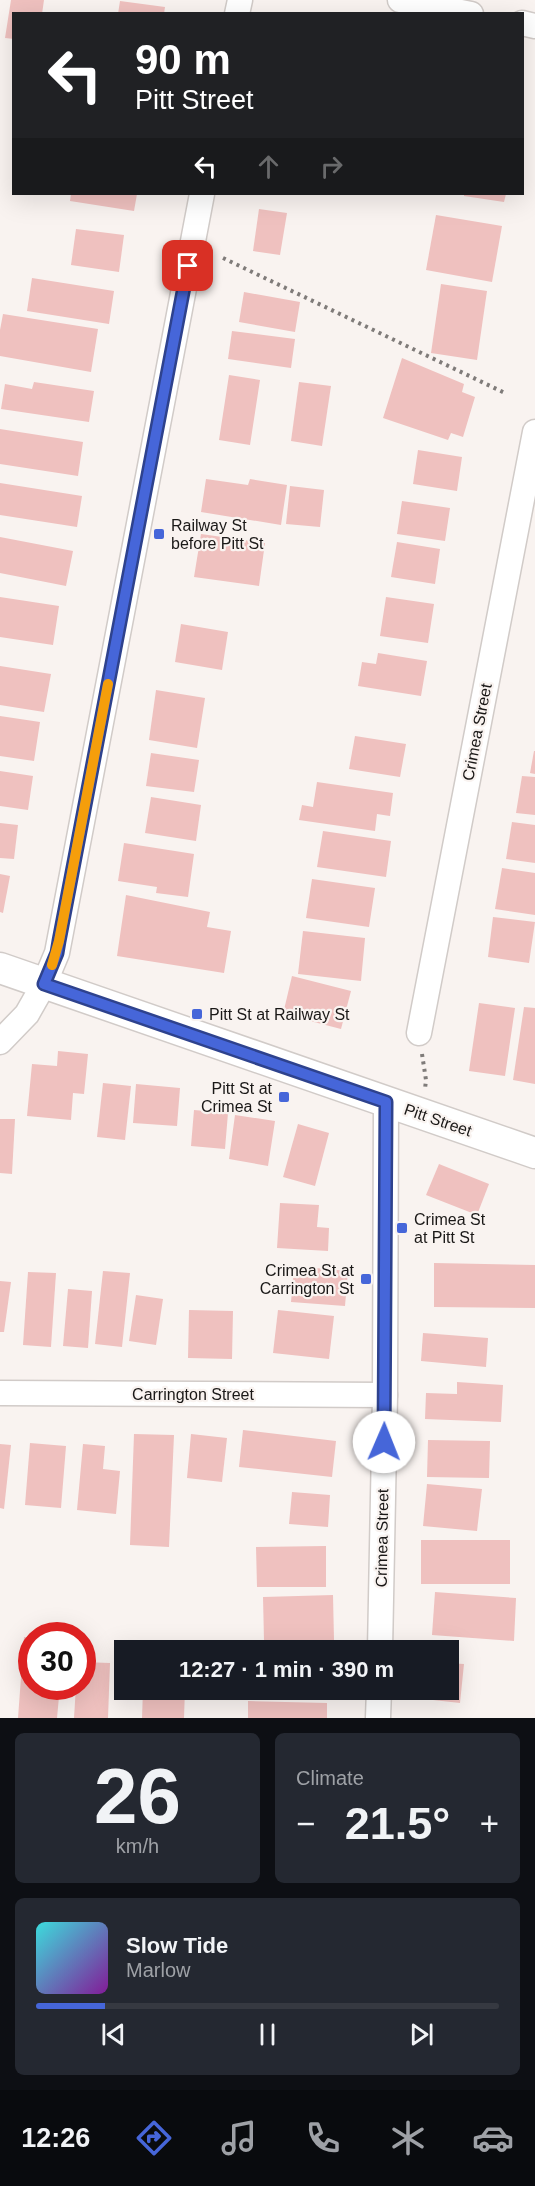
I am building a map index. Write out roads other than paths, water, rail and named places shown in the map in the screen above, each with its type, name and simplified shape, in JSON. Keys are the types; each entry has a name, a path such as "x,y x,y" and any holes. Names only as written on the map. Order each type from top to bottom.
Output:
{"main road":[{"name":"Pitt Street","path":"0,968 535,1153"}],"street":[{"path":"400,0 461,12"},
{"path":"0,1042 27,1014 44,984 57,953 202,195"},
{"name":"Crimea Street","path":"419,1033 535,432"},
{"name":"Crimea Street","path":"380,1640 385,1395 386,1102"},
{"name":"Carrington Street","path":"0,1393 385,1395"},
{"path":"378,1718 379,1700"}],"place":[{"name":"Railway St before Pitt St","path":"159,534"},
{"name":"Pitt St at Railway St","path":"197,1014"},
{"name":"Pitt St at Crimea St","path":"284,1097"},
{"name":"Crimea St at Pitt St","path":"402,1228"},
{"name":"Crimea St at Carrington St","path":"366,1279"}]}
